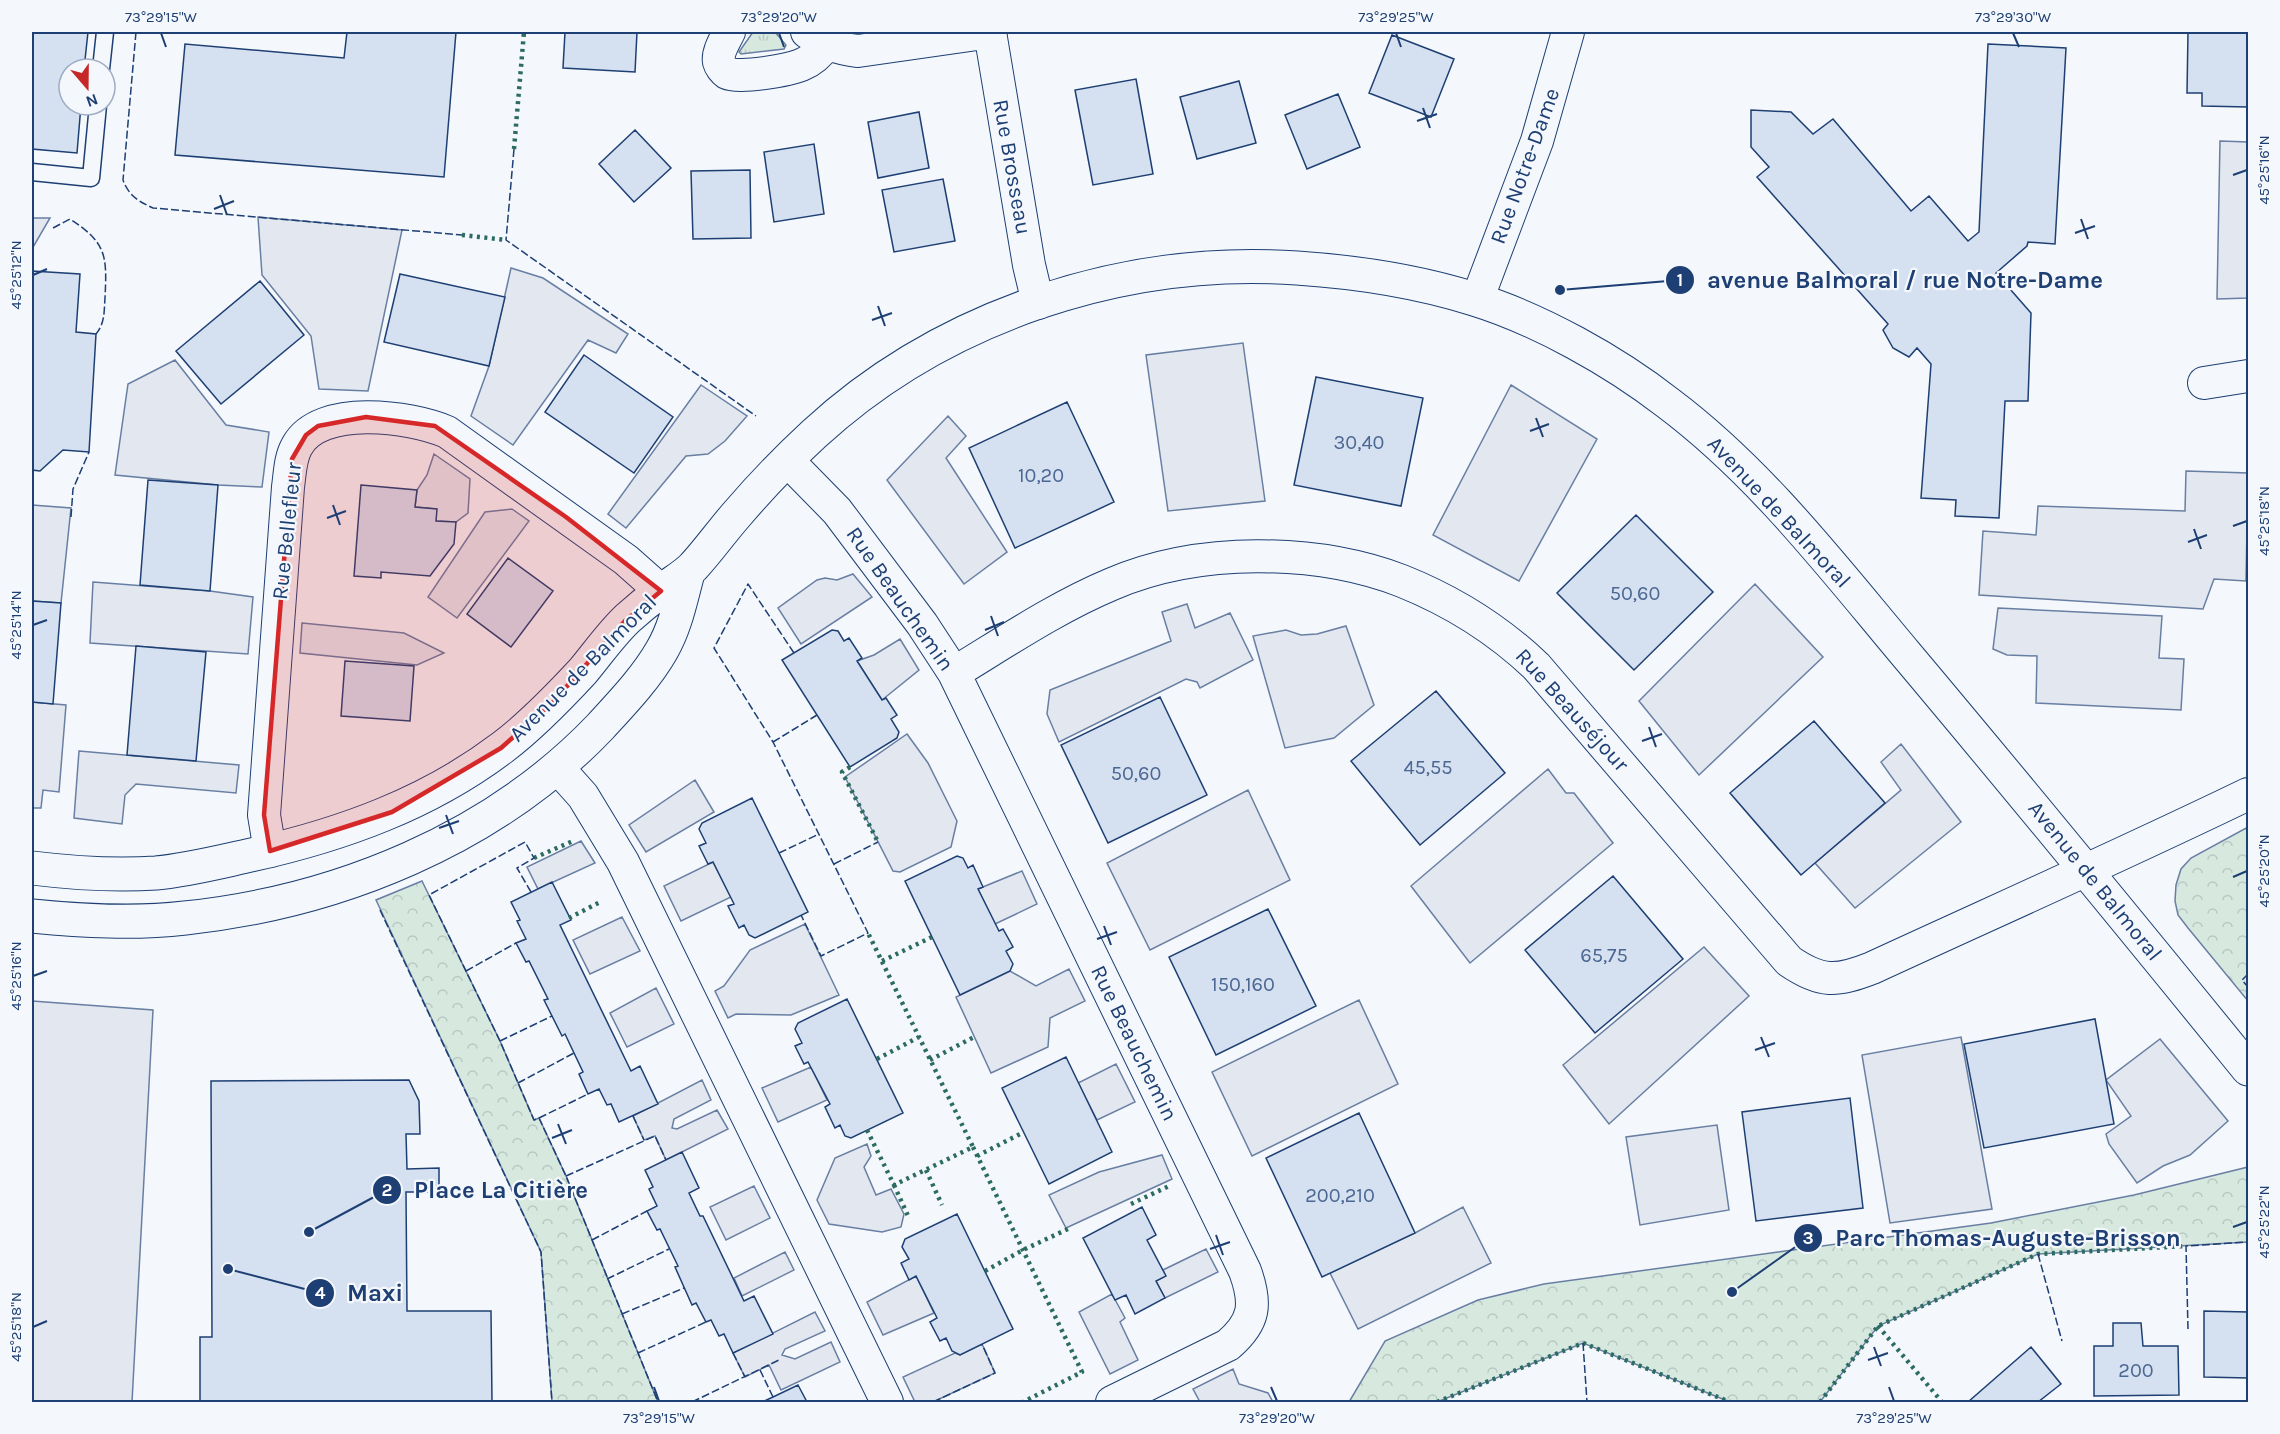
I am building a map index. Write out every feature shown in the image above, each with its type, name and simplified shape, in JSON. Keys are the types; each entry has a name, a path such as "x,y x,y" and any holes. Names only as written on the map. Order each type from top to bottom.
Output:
{"street":[{"name":"Rue Brosseau","path":"729,32 720,52 719,62 723,70 729,74 741,75 797,66 814,57 817,38 841,49 866,51 991,32 1029,265 1038,303"},
{"name":"Rue Notre-Dame","path":"1477,300 1537,141 1568,32"},
{"name":"Avenue de Balmoral","path":"32,868 81,873 158,873 195,868 338,833 392,812 431,792 486,759 519,733 552,703 625,621 670,599 688,573 737,514 788,460 844,409 876,383 910,360 979,325 1038,303 1106,284 1150,276 1228,266 1271,266 1355,273 1477,300 1544,328 1609,363 1674,407 1727,454 1763,489 1825,558 2087,869 2248,1069"},
{"path":"2204,383 2248,376"},
{"name":"Rue Bellefleur","path":"270,851 264,815 288,487 292,459 297,446 318,426 336,419 366,417 435,426 462,442 626,560 670,599"},
{"name":"Rue Beauchemin","path":"788,460 837,511 922,624 954,673 1251,1286 1254,1304 1250,1319 1241,1334 1228,1345 1112,1402"},
{"name":"Rue Beauséjour","path":"954,673 1076,600 1113,583 1199,560 1241,556 1282,556 1369,571 1402,581 1441,599 1511,642 1536,666 1789,961 1808,974 1824,978 1853,976 2152,841 2248,794"},
{"name":"Avenue de Balmoral","path":"32,916 88,921 186,918 260,906 329,889 401,863 451,838 508,803 558,768 578,750 622,703 652,665 669,636 670,599"},
{"path":"558,768 583,796 623,862 887,1402"}],"lane":[{"path":"102,57 105,32"},
{"path":"32,172 91,178 97,117"}],"highlighted area":[{"path":"366,417 435,426 566,517 661,591 625,621 552,703 501,748 392,812 270,851 264,815 292,459 306,435 318,426"}],"green space":[{"path":"753,32 775,32 786,45 784,49 741,54 739,52"},
{"path":"2248,827 2248,1001 2178,915 2175,901 2176,885 2181,869 2191,858"},
{"path":"422,881 500,1041 534,1120 539,1118 566,1176 658,1402 552,1402 541,1252 376,900"},
{"path":"2248,1167 2248,1242 2038,1254 1878,1326 1820,1402 1730,1402 1583,1343 1437,1402 1349,1402 1385,1341 1478,1300 1544,1284 1991,1223 2134,1195"}],"shaded area":[{"path":"2220,141 2248,142 2248,298 2217,299"},
{"path":"258,217 402,230 368,391 319,389 311,336 262,275"},
{"path":"32,218 50,218 32,249"},
{"path":"511,268 543,278 628,334 616,353 588,340 513,445 471,416 489,366"},
{"path":"1243,343 1265,501 1168,511 1146,355"},
{"path":"175,360 226,425 269,432 262,487 115,475 128,384"},
{"path":"701,385 747,416 725,441 708,454 686,456 626,528 608,514"},
{"path":"1511,385 1597,439 1519,581 1433,535"},
{"path":"948,416 966,436 946,458 1007,552 964,584 887,480"},
{"path":"434,454 470,479 468,513 456,522 436,521 436,509 415,507 417,490 427,475"},
{"path":"2186,471 2248,473 2246,581 2214,579 2203,609 1979,595 1983,531 2036,535 2038,506 2185,511"},
{"path":"32,505 71,508 61,603 32,601"},
{"path":"512,509 529,521 457,618 428,597 485,512"},
{"path":"853,574 872,597 801,644 778,608 817,580 825,578 837,580"},
{"path":"93,582 210,591 253,597 248,654 90,643"},
{"path":"1755,584 1823,657 1699,775 1639,701"},
{"path":"1187,604 1195,628 1230,613 1253,660 1200,688 1197,682 1186,679 1059,742 1047,714 1050,690 1171,641 1162,612"},
{"path":"1998,608 2162,616 2159,658 2184,659 2181,710 2036,703 2037,656 2007,655 1993,649"},
{"path":"302,623 404,633 444,653 417,665 300,653"},
{"path":"1346,626 1374,705 1334,738 1285,748 1253,636 1286,630 1301,635 1317,634"},
{"path":"900,639 919,670 882,700 857,661 874,655"},
{"path":"32,702 66,705 59,792 43,790 41,808 32,808"},
{"path":"907,734 928,763 957,821 951,847 900,872 893,871 845,777"},
{"path":"1901,744 1961,822 1855,908 1815,863 1901,790 1881,762"},
{"path":"79,751 239,765 236,793 136,784 125,795 122,824 74,818"},
{"path":"1548,769 1566,793 1574,793 1613,843 1470,963 1411,886"},
{"path":"695,780 714,812 646,852 629,825"},
{"path":"1248,790 1290,880 1150,950 1107,863"},
{"path":"581,841 595,863 538,889 527,867"},
{"path":"713,862 731,897 681,921 664,886"},
{"path":"1022,871 1037,904 995,924 978,889"},
{"path":"622,917 640,951 590,974 573,940"},
{"path":"805,924 839,995 791,1015 736,1014 728,1018 715,991 724,986 750,950"},
{"path":"1704,947 1749,996 1609,1124 1563,1065"},
{"path":"1069,969 1085,1001 1050,1018 1048,1047 991,1073 956,997 1010,971 1036,986"},
{"path":"656,988 674,1024 627,1047 610,1013"},
{"path":"1359,1000 1398,1084 1252,1156 1212,1072"},
{"path":"32,1001 153,1010 132,1402 32,1402"},
{"path":"1961,1037 1992,1209 1890,1223 1862,1055"},
{"path":"2160,1039 2228,1121 2190,1155 2163,1166 2137,1183 2109,1144 2106,1134 2131,1116 2106,1080"},
{"path":"1116,1064 1135,1102 1097,1120 1078,1083"},
{"path":"811,1067 827,1100 778,1122 762,1088"},
{"path":"702,1080 711,1100 674,1119 672,1128 677,1129 717,1110 728,1129 666,1160 655,1136 644,1140 633,1116"},
{"path":"1717,1125 1729,1210 1640,1225 1626,1137"},
{"path":"867,1144 871,1156 864,1167 876,1195 891,1189 904,1214 901,1227 882,1232 829,1224 817,1200 835,1158"},
{"path":"1162,1155 1172,1179 1066,1228 1049,1195 1099,1172"},
{"path":"754,1186 770,1218 726,1240 710,1207"},
{"path":"1463,1207 1491,1263 1358,1329 1330,1273 1415,1233"},
{"path":"1206,1249 1218,1272 1165,1298 1156,1281 1165,1276 1163,1270"},
{"path":"785,1252 794,1270 742,1296 734,1278"},
{"path":"916,1276 934,1313 883,1335 867,1302"},
{"path":"1112,1294 1125,1318 1120,1322 1138,1360 1110,1374 1079,1312"},
{"path":"815,1312 825,1331 785,1349 782,1355 795,1359 831,1342 840,1362 781,1390 769,1365 745,1377 733,1353"},
{"path":"982,1344 995,1373 933,1402 915,1402 903,1377 955,1353 960,1355"},
{"path":"1233,1369 1239,1384 1268,1393 1273,1402 1200,1402 1193,1389"}],"building":[{"path":"32,32 88,32 85,57 57,57 57,117 80,117 77,153 32,149"},
{"path":"347,32 456,32 444,177 175,155 185,44 344,58"},
{"path":"565,32 637,32 635,72 563,68"},
{"path":"2188,32 2248,32 2248,107 2202,106 2202,93 2187,93"},
{"path":"1392,35 1454,59 1431,117 1369,93"},
{"path":"1988,44 2066,48 2055,244 2028,242 2027,246 1996,273 2031,313 2028,401 2005,401 1999,518 1955,516 1956,500 1921,498 1931,364 1917,348 1909,357 1893,348 1883,330 1888,324 1757,177 1769,167 1751,147 1751,110 1791,112 1813,134 1833,119 1911,211 1929,196 1968,241 1979,232"},
{"path":"1136,79 1153,174 1093,185 1075,90"},
{"path":"1239,81 1256,143 1197,159 1180,97"},
{"path":"1338,94 1360,147 1307,169 1285,115"},
{"path":"919,112 929,168 878,178 868,122"},
{"path":"635,130 671,168 634,202 599,164"},
{"path":"814,144 824,214 774,222 764,152"},
{"path":"750,170 751,238 693,239 691,171"},
{"path":"943,179 955,241 894,252 882,190"},
{"path":"32,271 80,274 76,332 96,334 89,452 63,450 40,471 32,470"},
{"path":"400,274 505,297 489,366 384,342"},
{"path":"260,281 304,335 221,404 176,351"},
{"path":"584,355 673,417 634,473 545,412"},
{"path":"1316,377 1423,398 1401,506 1294,485"},
{"path":"1067,402 1114,502 1015,548 969,448"},
{"path":"148,480 218,485 210,591 140,585"},
{"path":"361,485 417,490 415,507 437,509 436,521 456,522 454,544 430,576 381,572 381,578 354,576"},
{"path":"1636,515 1713,592 1634,670 1557,593"},
{"path":"508,558 553,591 511,647 467,614"},
{"path":"32,601 61,603 53,704 32,702"},
{"path":"832,630 838,631 844,641 849,638 862,658 857,661 882,700 886,698 897,715 891,719 899,732 897,738 850,767 782,660"},
{"path":"136,646 206,652 196,761 127,755"},
{"path":"345,661 414,666 410,721 341,716"},
{"path":"1436,691 1505,773 1420,845 1351,761"},
{"path":"1160,697 1207,795 1108,843 1061,745"},
{"path":"1814,721 1885,803 1801,875 1730,793"},
{"path":"752,798 808,912 755,938 749,935 744,925 739,928 728,906 734,904 713,862 708,864 699,846 706,843 699,829 702,823"},
{"path":"957,856 963,858 968,868 973,865 983,887 978,889 999,931 1003,929 1013,947 1006,951 1013,964 1010,971 960,995 905,881"},
{"path":"1613,876 1683,959 1595,1033 1525,950"},
{"path":"552,882 571,920 560,925 631,1071 640,1066 658,1104 619,1122 611,1104 607,1105 599,1089 588,1094 579,1074 583,1072 565,1034 562,1036 544,1000 548,999 529,961 526,962 516,943 526,939 511,902"},
{"path":"1268,909 1316,1006 1216,1055 1169,957"},
{"path":"847,999 903,1113 851,1138 845,1136 840,1125 835,1128 825,1107 830,1104 808,1062 804,1064 795,1046 802,1043 795,1029 798,1023"},
{"path":"2095,1019 2114,1124 1984,1148 1964,1044"},
{"path":"1066,1057 1112,1152 1049,1184 1002,1088"},
{"path":"409,1080 419,1101 420,1134 406,1134 407,1169 439,1168 439,1192 406,1192 407,1311 491,1311 492,1402 200,1402 200,1337 212,1337 211,1081"},
{"path":"1850,1098 1863,1208 1756,1221 1742,1112"},
{"path":"1359,1113 1415,1233 1322,1277 1266,1158"},
{"path":"682,1152 699,1188 689,1193 700,1216 703,1216 744,1301 754,1296 773,1334 733,1353 724,1334 719,1336 711,1320 706,1322 696,1303 692,1305 675,1267 678,1266 660,1229 657,1230 647,1211 657,1206 649,1189 653,1187 645,1170"},
{"path":"1142,1207 1156,1235 1147,1240 1166,1276 1156,1281 1165,1298 1135,1314 1126,1295 1115,1300 1083,1238"},
{"path":"957,1214 1013,1329 960,1355 952,1351 946,1338 940,1341 930,1322 937,1318 916,1276 909,1280 901,1263 909,1259 902,1247 905,1239"},
{"path":"2204,1311 2248,1312 2248,1378 2204,1377"},
{"path":"2113,1323 2141,1323 2143,1346 2178,1346 2179,1395 2094,1396 2094,1346 2113,1346"},
{"path":"2031,1347 2061,1384 2038,1402 1968,1402"},
{"path":"798,1385 807,1402 762,1402 773,1397"}],"hedge":[{"path":"514,149 524,32"},
{"path":"462,235 506,240"},
{"path":"850,767 842,772 878,842"},
{"path":"534,858 573,841"},
{"path":"569,918 602,901"},
{"path":"867,1130 894,1185 973,1147 868,933"},
{"path":"882,961 932,937"},
{"path":"877,1059 919,1037"},
{"path":"930,1060 974,1037"},
{"path":"977,1156 1024,1132"},
{"path":"973,1147 1082,1372 1023,1402"},
{"path":"926,1170 942,1205"},
{"path":"894,1185 909,1218"},
{"path":"1131,1204 1169,1186"},
{"path":"985,1271 1070,1228"},
{"path":"1820,1402 1878,1326 2038,1254 2186,1246"},
{"path":"1878,1326 1942,1402"},
{"path":"1437,1402 1583,1343 1730,1402"}],"fence":[{"path":"136,32 123,180 128,190 138,200 153,208 462,235"},
{"path":"514,149 506,240 756,416"},
{"path":"53,228 70,219 98,243 102,252 106,271 104,308 103,321 96,334"},
{"path":"71,517 73,489 89,452"},
{"path":"794,653 748,584 714,648 773,742 868,933 821,956 801,915"},
{"path":"773,742 817,715"},
{"path":"779,853 819,834"},
{"path":"531,892 517,868 534,858 525,842 429,895 500,1041 534,1120 539,1118 566,1176 658,1402"},
{"path":"834,864 878,842"},
{"path":"380,910 541,1252 552,1402"},
{"path":"466,971 516,943"},
{"path":"2248,974 2242,980 2248,987"},
{"path":"500,1041 552,1016"},
{"path":"518,1083 574,1053"},
{"path":"539,1118 588,1094"},
{"path":"633,1116 644,1140"},
{"path":"566,1176 655,1136 666,1160"},
{"path":"592,1240 647,1211"},
{"path":"2188,1329 2186,1246 2248,1242"},
{"path":"607,1279 669,1249"},
{"path":"2038,1254 2062,1341"},
{"path":"622,1314 684,1288"},
{"path":"638,1353 706,1322"},
{"path":"1583,1343 1587,1402"},
{"path":"933,1402 995,1373 982,1344"},
{"path":"733,1353 745,1377"},
{"path":"692,1402 779,1360"},
{"path":"760,1370 773,1397"}],"place":[{"name":"avenue Balmoral / rue Notre-Dame","path":"1560,290"},
{"name":"Place La Citière","path":"309,1232"},
{"name":"Maxi","path":"228,1269"},
{"name":"Parc Thomas-Auguste-Brisson","path":"1732,1292"}]}
